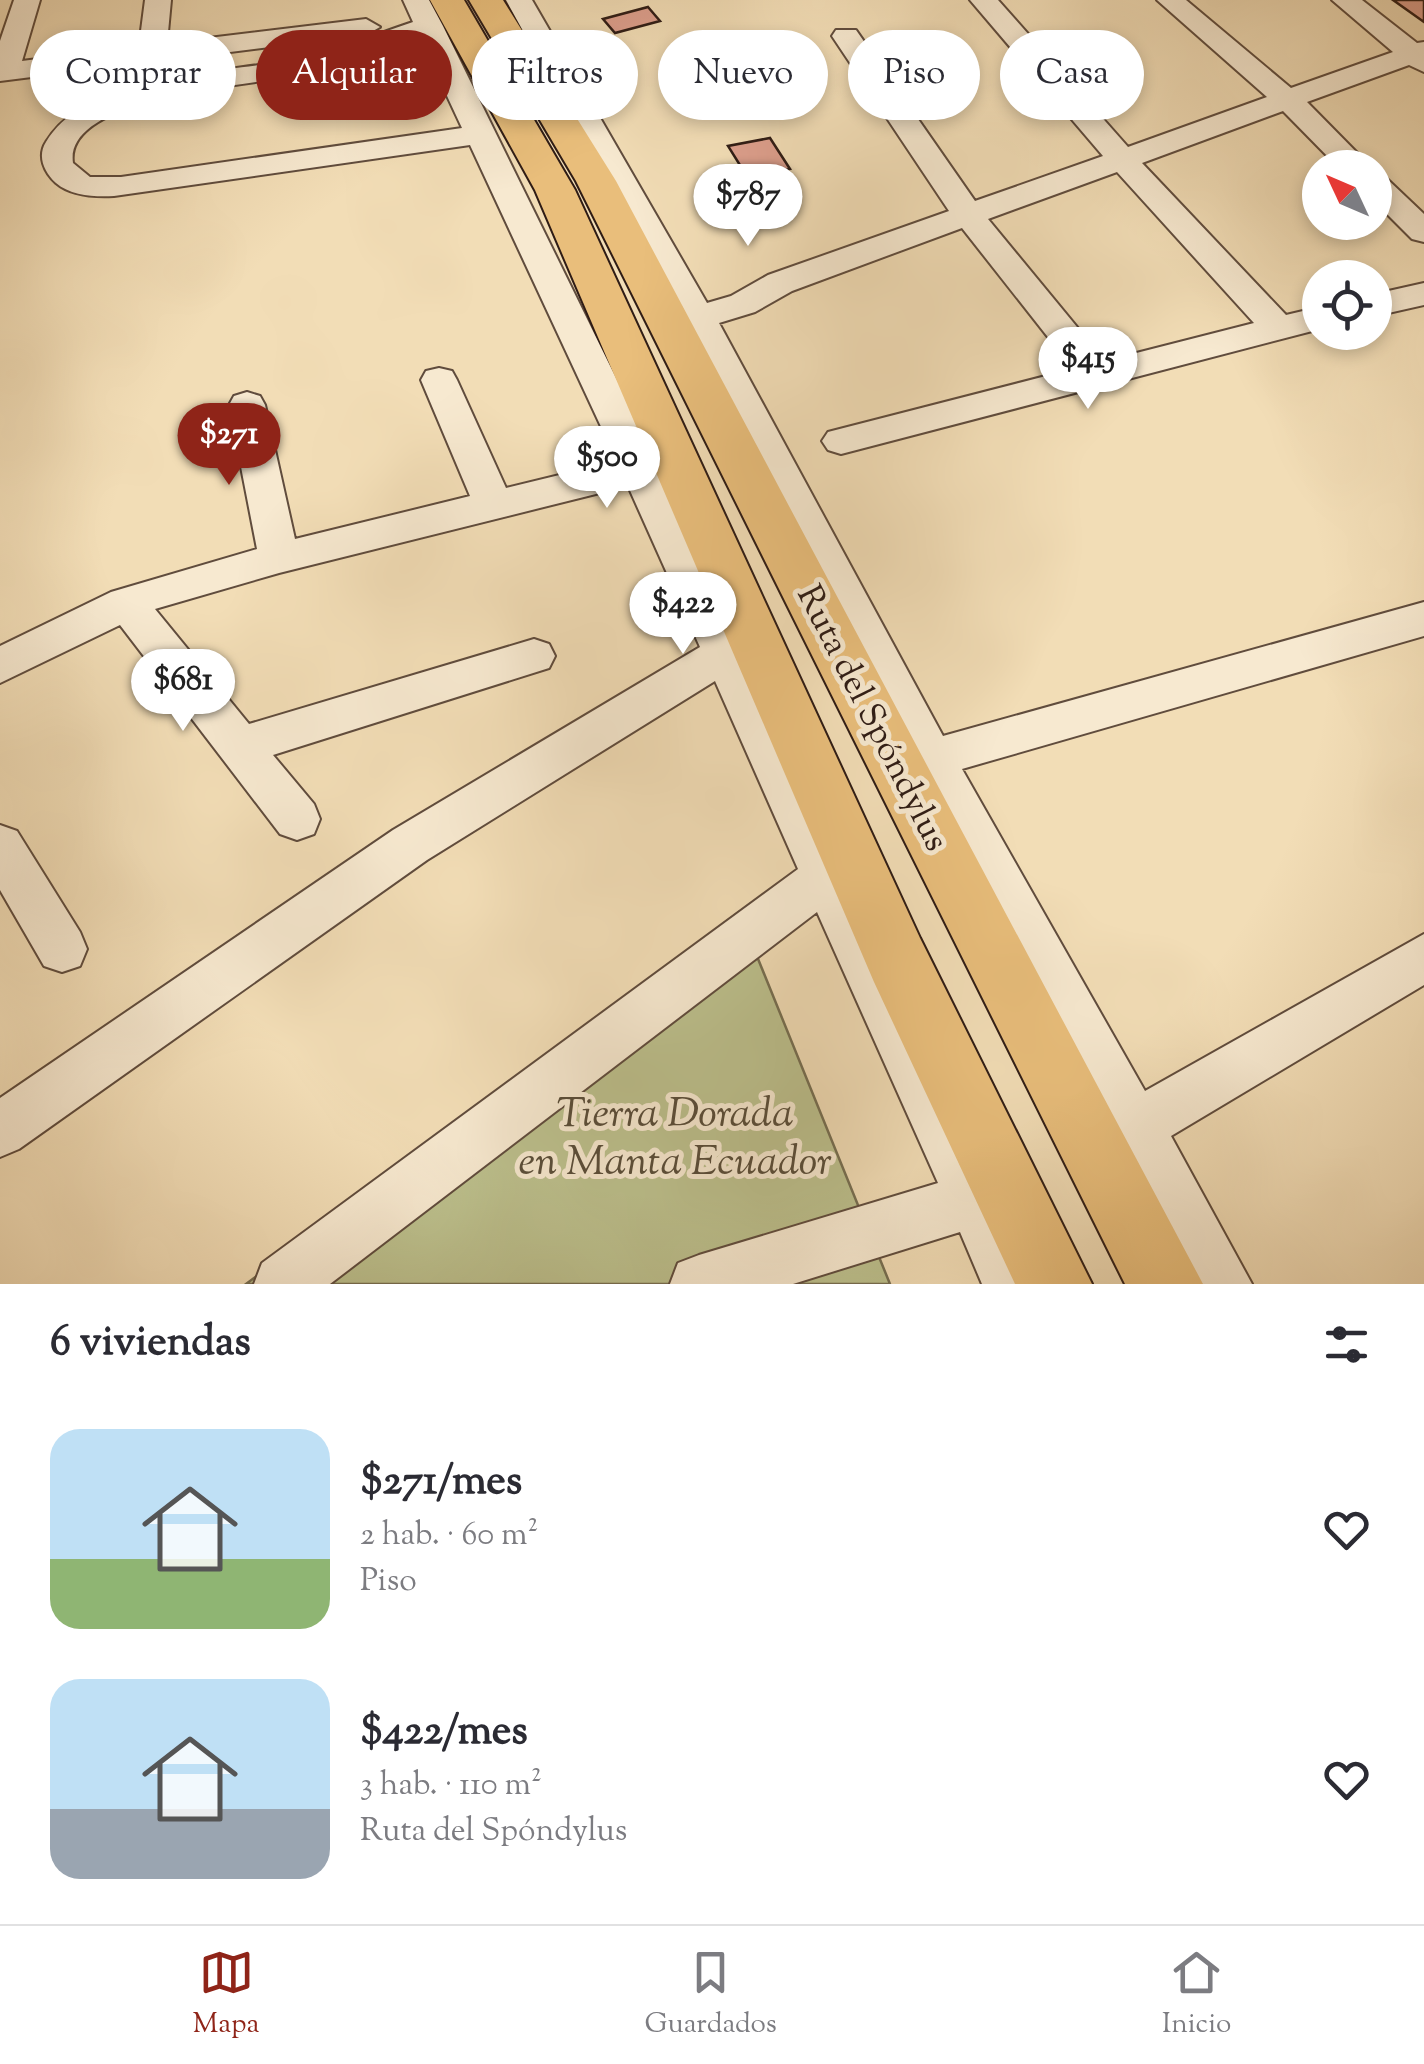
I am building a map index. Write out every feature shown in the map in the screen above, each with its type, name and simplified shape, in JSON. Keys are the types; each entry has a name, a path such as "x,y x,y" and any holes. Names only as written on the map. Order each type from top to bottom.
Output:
{"highway":[{"name":"Ruta del Spóndylus","path":"486,0 596,181 897,960 1054,1284"},
{"name":"Ruta del Spóndylus","path":"430,12 648,318 1165,1284"}],"street":[{"path":"27,0 2,72 30,69"},
{"path":"155,30 158,0"},
{"path":"519,0 648,318 639,469 1012,1284"},
{"path":"983,0 1278,328"},
{"path":"1170,0 1289,101 1339,150"},
{"path":"1345,0 1420,56"},
{"path":"236,41 430,12"},
{"path":"430,12 481,134 648,318 932,758 1223,1284"},
{"path":"430,12 304,67 112,102 70,126 56,152 58,167 71,180 95,187 121,186 481,134"},
{"path":"846,36 969,216 1097,375"},
{"path":"648,318 764,295 780,282 1420,56"},
{"path":"1392,201 1424,232"},
{"path":"1392,301 1424,294"},
{"path":"840,442 1302,322"},
{"path":"438,380 493,503"},
{"path":"246,405 279,558"},
{"path":"0,666 126,602 279,558 639,469"},
{"path":"126,602 297,819"},
{"path":"932,758 1424,619"},
{"path":"0,1130 410,845 722,655"},
{"path":"240,746 534,656"},
{"path":"0,846 62,949"},
{"path":"284,1284 824,878"},
{"path":"1136,1126 1188,1092 1424,958"},
{"path":"699,1284 974,1200"}],"green space":[{"name":"Tierra Dorada en Manta Ecuador","path":"739,912 890,1284 246,1284"}],"building":[{"path":"1393,0 1424,0 1424,22"},
{"path":"648,7 660,21 612,30 603,19"},
{"path":"770,138 790,169 748,178 728,146"}]}
